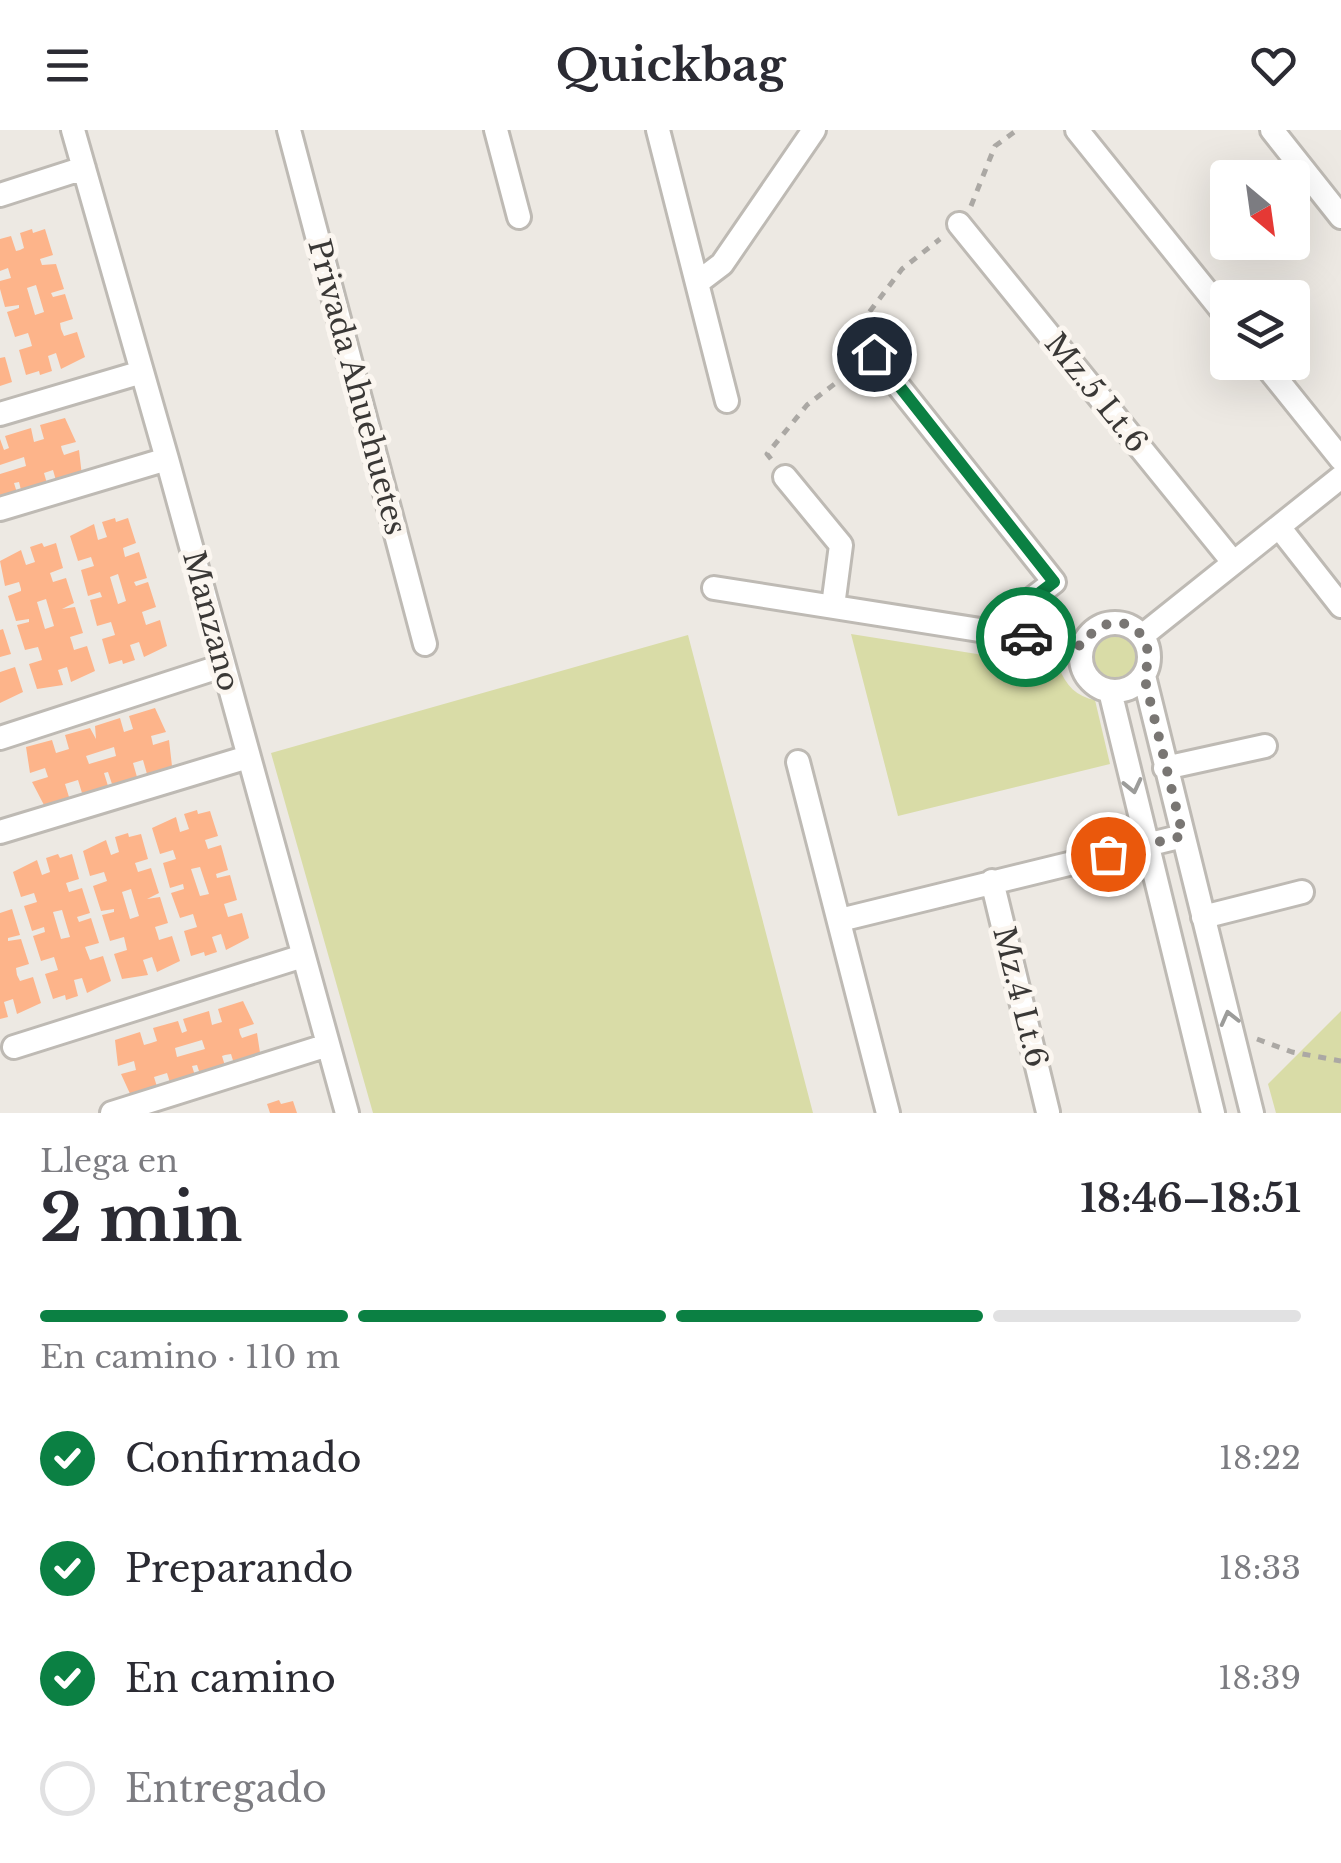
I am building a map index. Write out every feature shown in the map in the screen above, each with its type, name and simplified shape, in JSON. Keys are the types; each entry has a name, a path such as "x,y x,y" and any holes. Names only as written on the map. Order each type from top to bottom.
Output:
{"street":[{"name":"Manzano","path":"73,130 347,1113"},
{"name":"Privada Ahuehuetes","path":"289,130 425,644"},
{"path":"496,130 519,217"},
{"path":"658,130 727,401"},
{"path":"697,283 722,264 814,130"},
{"path":"1077,130 1210,296"},
{"path":"1272,130 1341,217"},
{"path":"0,194 84,168"},
{"name":"Mz.5 Lt.6","path":"959,224 1233,562"},
{"path":"874,354 1054,582 990,631"},
{"path":"0,414 142,372"},
{"path":"1277,380 1341,459"},
{"path":"0,509 167,459"},
{"path":"785,477 840,545 833,606"},
{"path":"1142,636 1341,477"},
{"path":"1278,528 1341,606"},
{"path":"714,588 1082,646"},
{"path":"1116,622 1130,626 1142,636 1149,662 1144,676 1133,686 1110,692 1085,676 1080,662 1089,633 1116,622"},
{"path":"0,738 222,666"},
{"path":"1144,676 1252,1113"},
{"path":"1110,692 1213,1113"},
{"path":"1165,768 1265,746"},
{"path":"0,832 248,757"},
{"path":"798,762 888,1113"},
{"path":"840,920 1183,836"},
{"name":"Mz.4 Lt.6","path":"992,881 1048,1112"},
{"path":"1203,917 1302,892"},
{"path":"14,1047 303,956"},
{"path":"112,1113 328,1045"}],"path":[{"path":"785,477 767,454 806,405 874,354 855,330 902,269 959,224 976,197 995,146 1017,130"},
{"path":"1231,1030 1292,1052 1341,1061"}],"green space":[{"path":"851,634 1059,667 1072,689 1095,700 1110,764 898,816"},
{"path":"1114,634 1130,641 1137,657 1130,673 1114,680 1098,673 1091,657 1098,641"},
{"path":"688,635 813,1113 373,1113 271,753"},
{"path":"1341,1011 1341,1113 1276,1113 1268,1084"}],"building":[{"path":"45,229 53,255 40,259 42,265 56,264 64,289 51,293 53,297 65,294 73,319 60,323 61,329 64,336 77,332 85,357 61,369 56,353 48,356 52,371 40,375 39,371 26,375 19,350 32,346 30,339 28,333 15,337 7,312 19,305 5,307 0,289 0,281 11,278 8,268 0,271 0,239 11,236 16,251 20,250 24,248 20,233","holes":["36,285 44,312 35,315 27,288"]},
{"path":"5,357 12,382 0,386 0,358"},
{"path":"65,418 76,442 61,446 62,450 64,455 79,450 82,476 57,484 53,470 44,473 48,487 22,494 19,482 14,483 18,496 0,501 0,474 26,466 24,457 0,465 0,439 4,450 9,448 5,436 31,428 34,442 44,439 40,425"},
{"path":"128,518 136,543 123,548 125,557 139,552 147,578 134,582 136,586 148,582 156,607 142,612 146,625 160,620 167,646 144,657 139,642 130,645 135,660 123,664 122,660 109,664 102,639 115,635 111,622 97,626 90,600 102,597 100,592 88,596 81,570 94,566 91,557 78,561 70,536 94,524 98,540 107,537 102,522","holes":["118,574 126,601 118,604 110,577"]},
{"path":"56,543 63,568 50,573 53,582 66,578 74,603 62,609 75,607 83,633 70,637 74,650 87,646 95,671 71,682 67,667 58,670 63,685 37,689 29,664 42,660 40,653 38,647 25,650 17,625 29,619 16,621 8,596 21,589 19,582 5,586 0,561 21,550 26,565 35,562 30,547","holes":["46,599 54,626 45,629 37,602"]},
{"path":"3,629 11,654 0,657 0,630"},
{"path":"15,667 23,692 0,703 0,672"},
{"path":"155,708 166,732 151,736 153,745 169,740 172,766 147,774 143,760 133,763 137,777 112,784 108,772 104,773 108,786 82,793 78,780 65,784 69,797 44,805 32,782 48,777 45,768 30,773 26,747 52,740 56,753 69,749 65,735 90,728 96,739 95,726 120,718 124,732 133,729 129,716","holes":["114,747 116,756 89,764 86,756"]},
{"path":"210,811 218,836 205,840 208,849 221,845 228,870 216,874 217,878 230,875 237,900 224,904 228,917 242,913 249,938 226,950 221,934 212,937 217,952 205,956 204,952 191,956 184,931 197,927 193,914 180,918 171,893 184,889 183,884 170,888 163,863 176,859 173,850 160,854 152,828 176,817 180,832 189,829 184,814","holes":["200,867 209,894 200,896 191,869"]},
{"path":"141,834 148,859 135,863 138,872 151,868 159,893 147,899 160,897 168,923 155,927 159,940 172,936 180,961 157,972 152,957 143,960 148,975 122,979 114,954 127,950 124,937 110,941 102,915 114,909 101,911 93,886 107,881 104,872 90,876 83,851 106,840 111,855 119,852 115,837","holes":["131,889 139,916 130,919 122,892"]},
{"path":"72,854 79,879 66,883 69,892 82,888 90,913 77,917 79,922 91,918 99,943 85,947 90,960 103,956 111,981 87,993 82,978 74,980 78,996 66,1000 65,995 53,999 45,974 58,970 54,957 41,961 33,936 45,932 44,927 32,931 24,906 37,902 34,893 21,897 13,872 37,860 42,875 50,872 46,858","holes":["62,910 70,937 61,939 53,912"]},
{"path":"12,909 20,935 8,941 21,939 29,964 16,968 17,975 20,981 33,977 41,1003 17,1014 13,999 4,1002 8,1017 0,1019 0,913"},
{"path":"243,1001 254,1024 239,1029 240,1034 242,1038 257,1033 261,1059 235,1067 231,1054 225,1055 222,1056 226,1069 201,1077 197,1065 192,1066 196,1079 171,1086 167,1073 154,1077 158,1090 132,1098 121,1074 136,1070 134,1061 118,1066 115,1040 140,1032 144,1045 151,1043 157,1041 153,1028 178,1021 182,1033 187,1031 183,1019 209,1011 212,1025 222,1022 218,1009","holes":["202,1040 205,1049 177,1057 175,1048"]},
{"path":"279,1100 281,1104 293,1101 297,1113 270,1113 267,1104"}],"way so far":[{"path":"1026,637 1082,646 1089,633 1116,622 1130,626 1148,648 1144,676 1183,836 1108,854"}],"route":[{"path":"874,354 1054,582 990,631 1026,637"}]}
